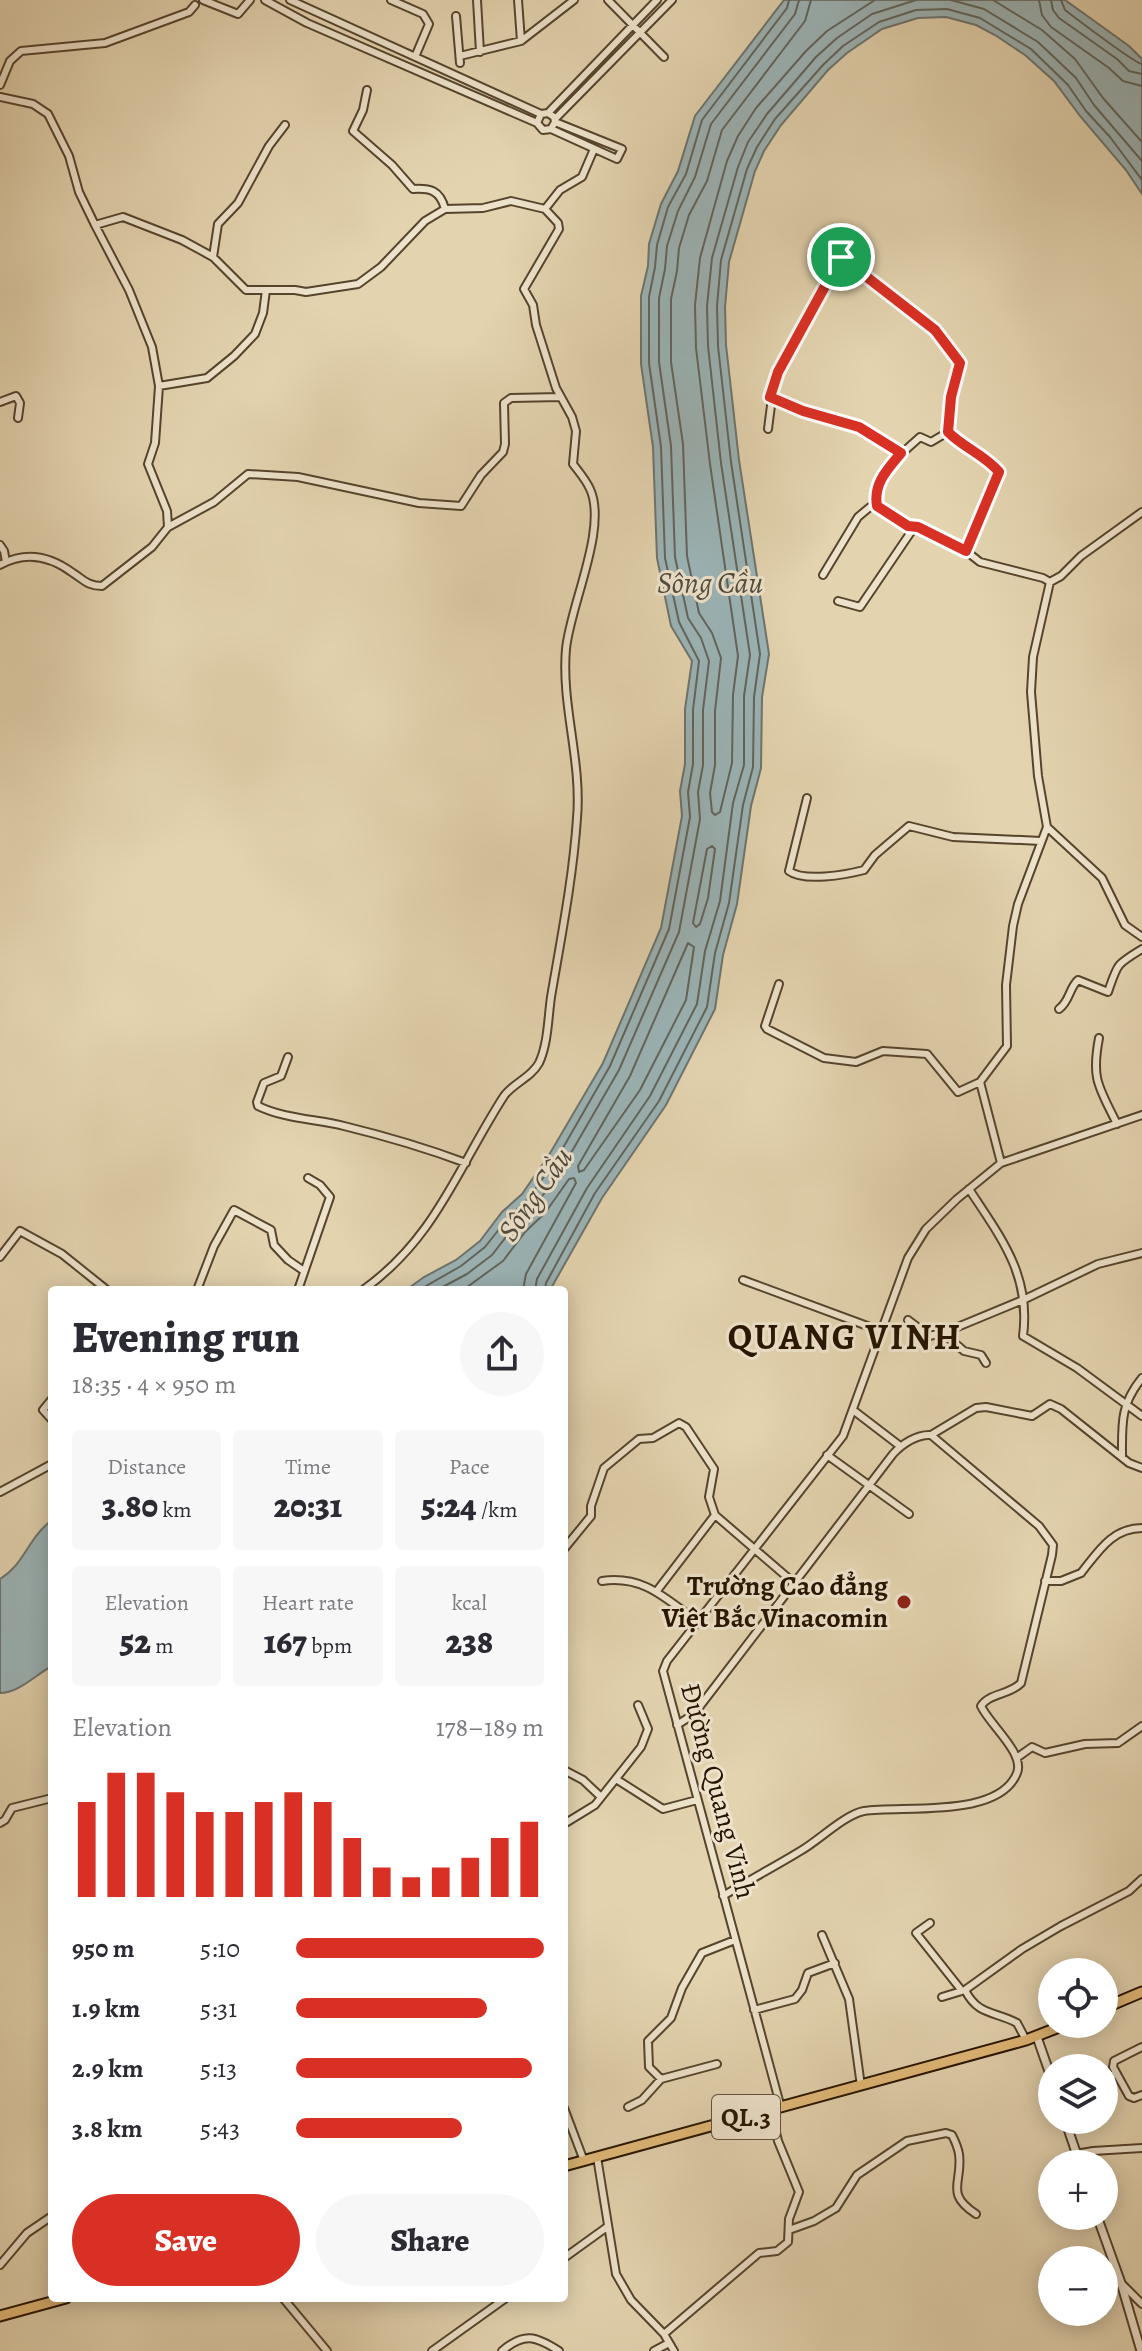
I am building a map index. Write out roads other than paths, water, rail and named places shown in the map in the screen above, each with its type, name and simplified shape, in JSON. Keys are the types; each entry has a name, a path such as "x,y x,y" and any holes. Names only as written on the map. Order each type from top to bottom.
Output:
{"highway":[{"path":"1118,2002 1142,1992"},
{"name":"QL.3","path":"568,2165 1037,2037"},
{"path":"0,2316 51,2302"}],"street":[{"path":"203,0 238,14 250,0"},
{"path":"265,0 307,23 537,123 543,130 554,124 672,0"},
{"path":"290,0 544,114 554,124 594,149 617,159 622,149 554,124"},
{"path":"391,0 423,14 429,24 415,57"},
{"path":"477,0 480,52"},
{"path":"518,0 521,41"},
{"path":"456,16 460,60 521,41 574,0"},
{"path":"608,0 664,57"},
{"path":"537,123 657,0"},
{"path":"0,85 10,61 21,51 105,43 189,12 195,5"},
{"path":"367,90 363,110 353,131 392,165 413,189 429,188 437,193 445,209"},
{"path":"0,97 33,104 48,114 69,156 79,192 129,290 150,342 159,386 155,443 148,464 167,511 168,527"},
{"path":"213,257 218,224 239,202 264,154 285,125"},
{"path":"545,209 560,190 582,177 594,149"},
{"path":"95,225 115,219 129,219 182,240 213,257 246,290 306,292 358,284 381,267 425,221 445,209 483,208 511,201 545,209 558,223 559,229 524,289 533,305 536,325 560,397 572,417 576,431 573,464 590,488 594,518 591,547 568,631 566,650 565,673 578,816 568,895 538,1063 526,1078 505,1095 429,1225 397,1261 368,1286"},
{"path":"768,429 770,397 778,372 839,259 844,258 874,285 935,330 959,359 950,402 948,432"},
{"path":"159,386 207,378 234,356 255,334 263,313 266,290"},
{"path":"0,402 16,396 20,403 18,418"},
{"path":"0,545 4,551 3,564 31,556 42,558 72,572 87,584 102,586 152,547 168,527 214,502 244,476 255,473 298,477 419,503 461,506 481,475 503,452 504,403 511,398 560,397"},
{"path":"770,397 803,411 859,427 901,453"},
{"path":"877,506 876,491 881,478 901,453 920,437 931,442 948,432"},
{"path":"948,432 999,472 966,551"},
{"path":"823,575 858,517 870,507 877,506 908,526 915,526 966,551 980,562 1050,582"},
{"path":"779,984 765,1026 819,1056 856,1062 883,1051 927,1054 958,1092 980,1082 1007,1046 1006,985 1013,926 1018,904 1047,827 1038,776 1031,692 1033,657 1050,582 1142,512"},
{"path":"838,601 860,607 915,526"},
{"path":"807,798 789,871 807,877 864,870 875,855 909,826 953,837 1041,841"},
{"path":"1047,827 1102,878 1125,925 1142,937"},
{"path":"1059,1009 1067,1003 1078,980 1108,992 1115,969 1126,957 1142,949"},
{"path":"1099,1038 1094,1061 1095,1077 1117,1124"},
{"path":"288,1057 281,1076 264,1083 258,1106 279,1114 343,1126 431,1150 466,1163"},
{"path":"980,1082 1001,1163"},
{"name":"Đường Quang Vinh","path":"789,2230 790,2214 799,2192 778,2141 776,2110 754,2010 663,1671 667,1661 843,1436 908,1258 937,1217 1001,1163 1142,1115"},
{"path":"299,1286 330,1197 320,1185 308,1178"},
{"path":"969,1189 1001,1237 1018,1272 1025,1299 1023,1336 1058,1356 1142,1416"},
{"path":"199,1286 214,1246 234,1210 271,1230 274,1245 304,1271"},
{"path":"0,1257 20,1231 62,1254 102,1286"},
{"path":"908,1320 929,1336 943,1333 1098,1264 1142,1253"},
{"path":"743,1280 881,1331"},
{"path":"943,1333 964,1351 981,1355 986,1363"},
{"path":"1122,1457 1122,1414 1142,1378"},
{"path":"677,1725 694,1714 900,1446 921,1435 931,1435 976,1408 986,1407 1032,1416 1050,1404 1061,1409 1135,1467 1142,1468"},
{"path":"853,1410 900,1446"},
{"path":"568,1544 591,1516 591,1506 604,1468 639,1439 653,1438 675,1424 686,1427 712,1464 715,1474 709,1497 715,1515 794,1583"},
{"path":"723,1896 859,1812 910,1811 981,1800 1001,1792 1016,1776 1018,1757 981,1706 984,1701 1013,1690 1021,1683 1053,1549 1049,1537 1039,1526 931,1435"},
{"path":"827,1455 909,1514"},
{"path":"0,1492 48,1466"},
{"path":"656,1592 715,1515"},
{"path":"1045,1581 1075,1577 1111,1537 1133,1528 1142,1528"},
{"path":"602,1581 629,1579 656,1592 698,1622"},
{"path":"568,1822 586,1812 601,1797 647,1736 646,1722 638,1705"},
{"path":"1018,1757 1032,1747 1045,1753 1085,1744 1118,1743 1142,1726"},
{"path":"568,1772 583,1780 601,1797"},
{"path":"616,1779 663,1809 697,1800"},
{"path":"0,1823 12,1808 48,1799"},
{"path":"942,1997 963,1991 1022,1949 1129,1891 1142,1879"},
{"path":"930,1923 916,1933 971,2002 977,2008 1017,2023 1026,2040"},
{"path":"822,1935 849,1999 861,2086"},
{"path":"661,2079 649,2067 648,2041 671,2018 682,1988 702,1953 735,1940"},
{"path":"754,2010 795,1999 808,1973 835,1963"},
{"path":"1037,2037 1043,2054"},
{"path":"1118,2059 1142,2047"},
{"path":"628,2107 642,2100 661,2079 717,2064"},
{"path":"1118,2076 1129,2096 1142,2095"},
{"path":"568,2119 584,2161"},
{"path":"664,2334 759,2253 781,2249 788,2242 789,2230 814,2221 836,2208 857,2175 915,2138 946,2133 952,2135 959,2151 958,2196 964,2206 976,2214"},
{"path":"1109,2150 1142,2148"},
{"path":"597,2157 616,2274 631,2300 664,2334 674,2351"},
{"path":"0,2265 27,2233 48,2219"},
{"path":"568,2255 607,2227"},
{"path":"1102,2230 1141,2351"},
{"path":"1121,2283 1142,2304"},
{"path":"286,2302 324,2348 317,2351"},
{"path":"432,2351 500,2302"},
{"path":"502,2351 517,2339 525,2337 559,2351"},
{"path":"445,2342 451,2351"},
{"path":"654,2351 669,2343"}],"water":[{"name":"Sông Cầu","path":"784,0 1065,0 1129,46 1142,59 1142,194 1054,81 1025,55 995,35 976,25 946,17 918,18 882,29 828,70 781,125 755,171 729,262 725,307 726,345 739,460 769,654 762,697 761,768 751,806 737,904 723,955 715,1009 666,1105 602,1198 552,1286 412,1286 456,1260 480,1241 502,1212 522,1194 549,1155 603,1063 661,928 682,816 680,791 685,764 685,709 692,661 671,626 657,558 653,447 641,364 641,296 649,244 661,204 678,171 695,116"},
{"path":"48,1524 48,1669 20,1687 0,1693 0,1579 15,1566"}],"place":[{"name":"Trường Cao đẳng Việt Bắc Vinacomin","path":"904,1602"}],"district":[{"name":"QUANG VINH","path":"845,1336"}]}
